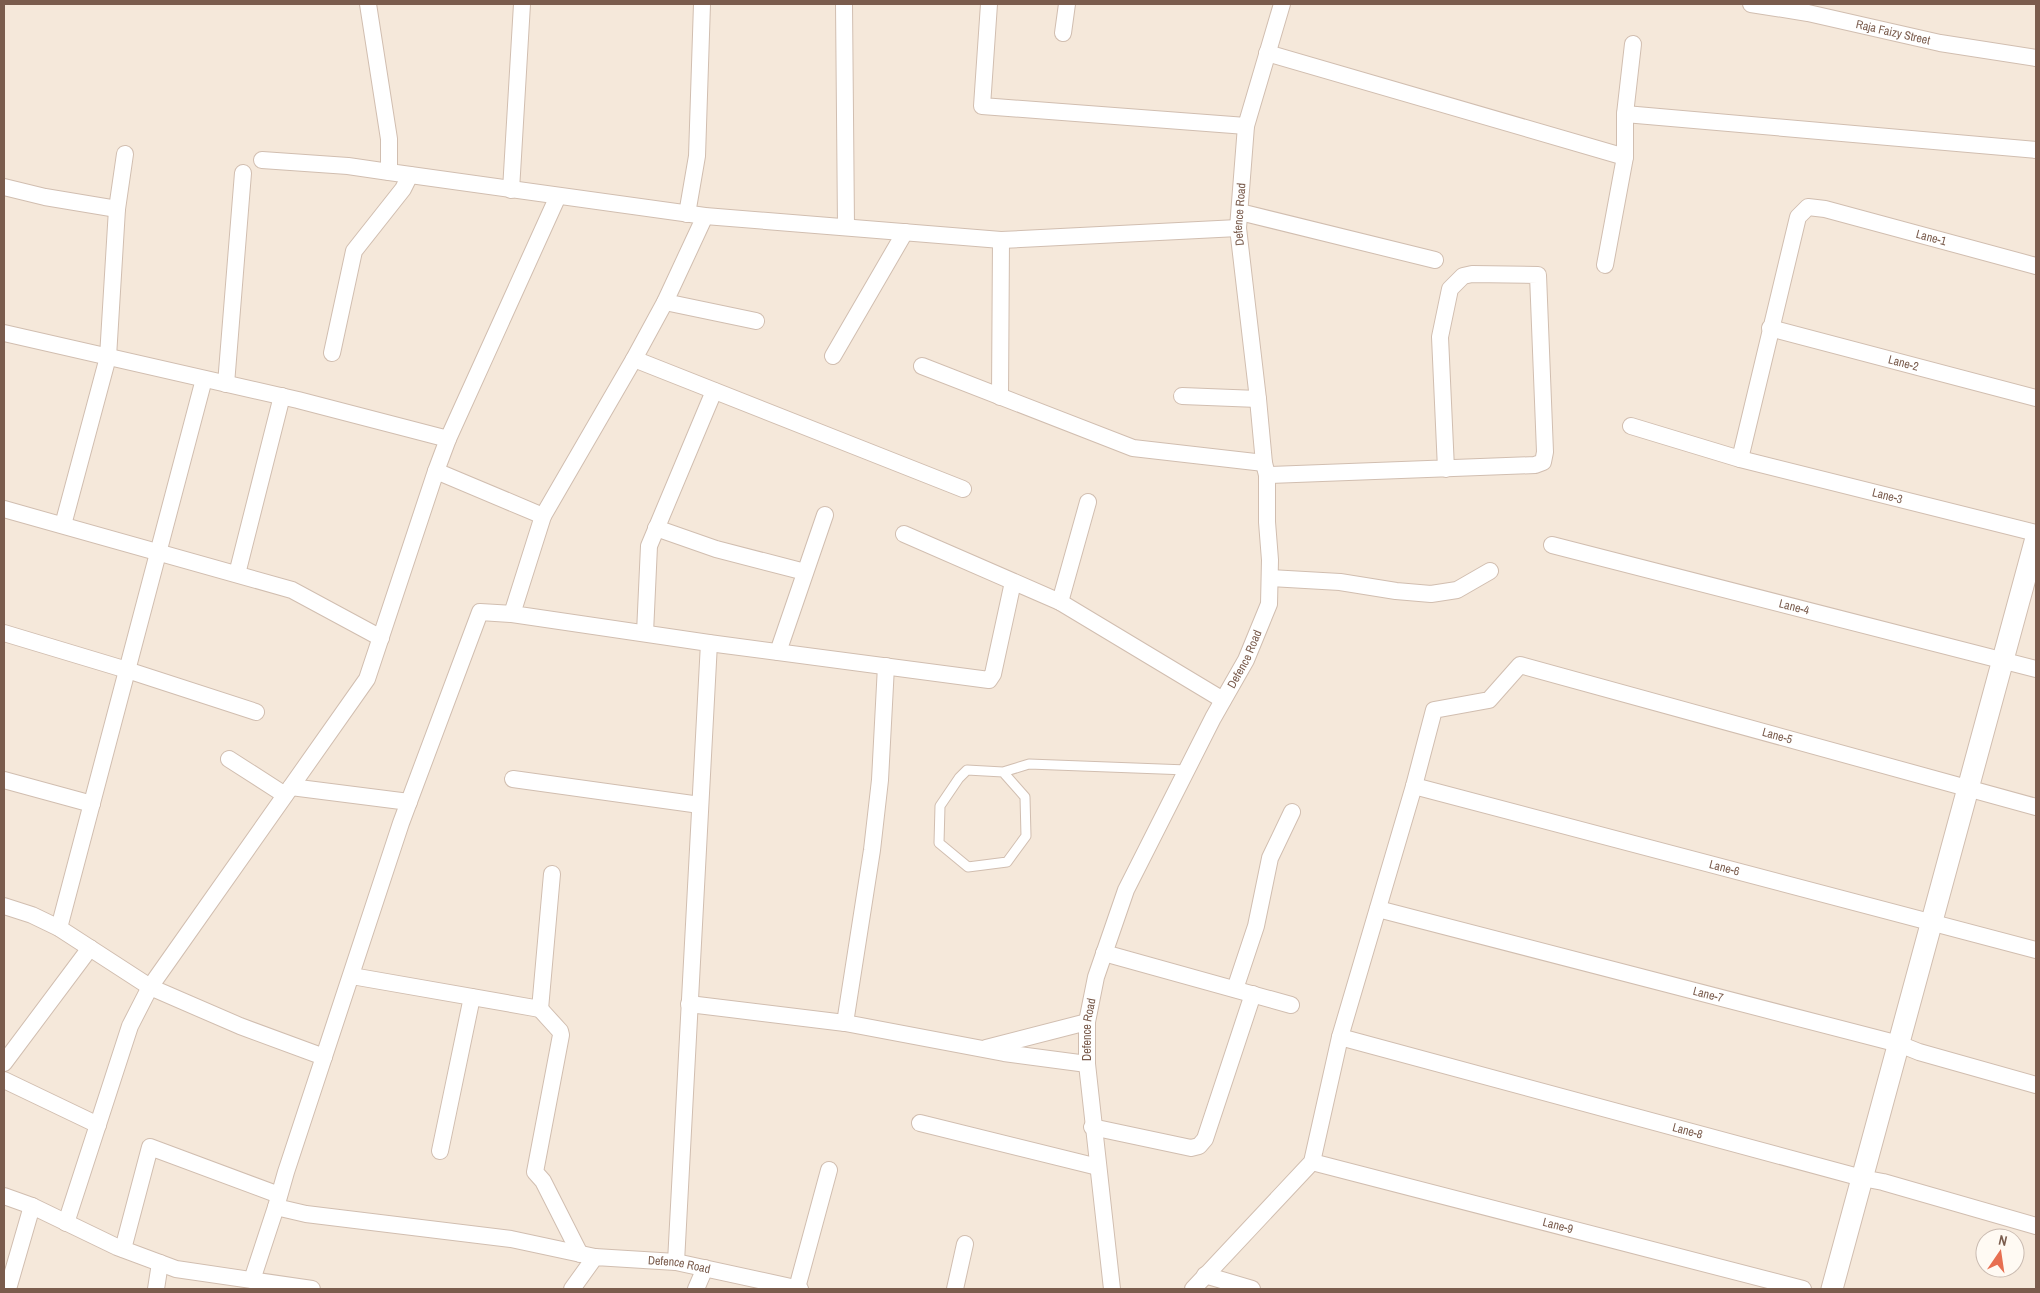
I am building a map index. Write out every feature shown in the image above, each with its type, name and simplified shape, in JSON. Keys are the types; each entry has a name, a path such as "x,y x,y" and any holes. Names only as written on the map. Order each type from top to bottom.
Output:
{"street":[{"path":"368,4 389,139 389,172"},
{"path":"511,190 522,4"},
{"path":"687,214 697,156 702,4"},
{"path":"844,4 846,228"},
{"path":"989,4 982,106 1246,126"},
{"path":"1063,34 1067,4"},
{"name":"Defence Road","path":"1112,1289 1086,1064 1087,1022 1096,977 1126,890 1223,700 1246,660 1269,604 1270,578 1265,469 1239,220 1246,126 1282,4"},
{"name":"Raja Faizy Street","path":"1751,4 1810,9 1940,43 2036,58"},
{"path":"1605,265 1625,157 1625,114 1633,44"},
{"path":"1266,53 1625,157"},
{"path":"1625,114 2036,150"},
{"path":"63,525 108,357 117,208 125,154"},
{"path":"262,160 348,166 704,216 1001,240 1239,220 1435,260"},
{"path":"226,384 243,173"},
{"path":"332,353 354,251 403,189 410,175"},
{"path":"4,187 117,208"},
{"path":"66,1223 130,1026 150,987 367,679 448,439 558,196"},
{"name":"Lane-1","path":"1770,328 1798,217 1808,207 1825,209 2036,266"},
{"path":"512,614 543,516 665,302 704,216"},
{"path":"833,356 905,232"},
{"path":"1000,397 1001,240"},
{"path":"922,366 1133,448 1265,469 1446,469 1535,465 1543,462 1545,452 1538,275 1472,274 1463,276 1450,290 1440,337 1446,469"},
{"path":"665,302 756,321"},
{"path":"1740,459 1770,328"},
{"name":"Lane-2","path":"1770,328 2036,398"},
{"path":"4,333 282,396 448,439"},
{"path":"634,359 964,489"},
{"path":"59,928 204,379"},
{"path":"645,633 649,546 714,390"},
{"path":"237,574 282,396"},
{"path":"1182,396 1258,399"},
{"name":"Lane-3","path":"1631,426 1740,459 2036,532"},
{"path":"436,471 543,516"},
{"path":"1060,602 1088,502"},
{"path":"4,509 292,590 380,638"},
{"path":"778,652 825,515"},
{"path":"656,528 716,549 805,572"},
{"path":"904,534 1060,602 1223,700"},
{"path":"1832,1289 2036,538"},
{"name":"Lane-4","path":"1552,545 2036,669"},
{"path":"1270,578 1340,582 1396,591 1431,594 1456,590 1490,571"},
{"path":"252,1280 409,802 480,612 512,614 709,643 989,680 994,674 1013,582"},
{"path":"4,633 256,712"},
{"path":"676,1262 709,643"},
{"name":"Lane-5","path":"1414,786 1434,710 1489,700 1520,665 2036,807"},
{"path":"845,1023 873,841 880,780 886,666"},
{"path":"229,759 288,791 409,802"},
{"path":"4,780 92,804"},
{"path":"513,780 700,805"},
{"path":"1193,1289 1312,1162 1340,1037 1414,786"},
{"name":"Lane-6","path":"1414,786 2036,950"},
{"path":"1235,989 1256,926 1270,858 1292,812"},
{"path":"540,1009 552,874"},
{"path":"4,906 32,915 59,928 150,987 240,1026 324,1057"},
{"name":"Lane-7","path":"1378,909 1899,1044 1919,1052 2036,1086"},
{"path":"4,1063 90,948"},
{"path":"1104,953 1291,1005"},
{"path":"352,976 540,1009 560,1031 561,1035 535,1172 588,1255 572,1289"},
{"path":"1092,1126 1191,1148 1199,1146 1205,1140 1252,994"},
{"path":"440,1151 472,997"},
{"path":"689,1004 845,1023 982,1049 1086,1064"},
{"path":"982,1049 1087,1022"},
{"name":"Lane-8","path":"1340,1037 1862,1178 1883,1182 2036,1226"},
{"path":"4,1080 98,1125"},
{"path":"920,1123 1098,1167"},
{"name":"Defence Road","path":"123,1249 150,1147 306,1214 511,1239 588,1255 676,1262 798,1289"},
{"name":"Lane-9","path":"1312,1162 1803,1289"},
{"path":"798,1289 829,1170"},
{"path":"4,1196 32,1206 123,1249 176,1269 312,1289"},
{"path":"8,1289 32,1206"},
{"path":"955,1289 965,1244"},
{"path":"156,1289 160,1263"},
{"path":"696,1289 705,1268"},
{"path":"1205,1275 1252,1289"}],"lane":[{"path":"1003,772 1025,797 1026,836 1007,862 968,867 939,843 940,806 959,778 967,770 1003,772 1029,764 1187,770"}],"shaded area":[{"path":"4,4 2036,4 2036,1289 4,1289"}]}
